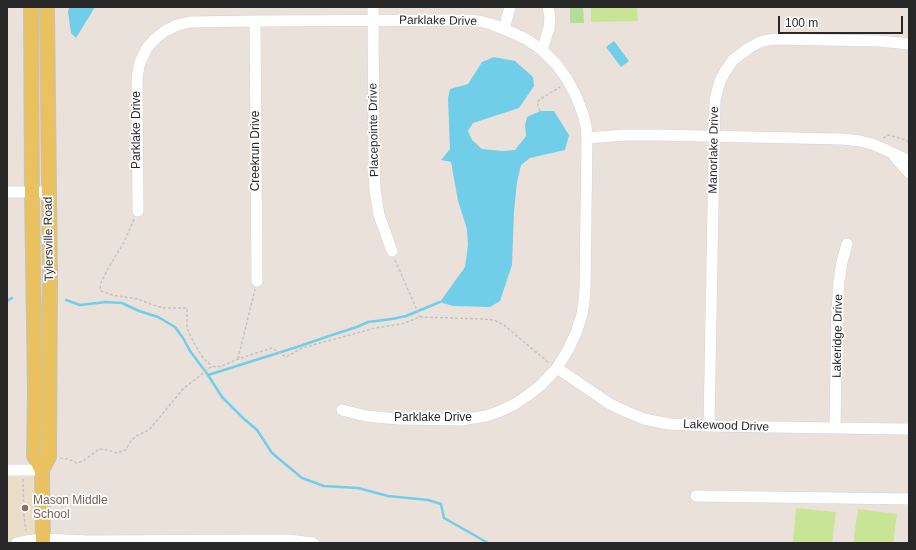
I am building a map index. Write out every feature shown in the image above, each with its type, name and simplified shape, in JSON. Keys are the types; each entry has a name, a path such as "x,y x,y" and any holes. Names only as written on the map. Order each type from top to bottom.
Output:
{"main road":[{"name":"Tylersville Road","path":"31,7 35,391 34,456 42,470 43,541"},
{"name":"Tylersville Road","path":"47,7 50,457"},
{"path":"42,470 50,457"}],"street":[{"name":"Placepointe Drive","path":"373,7 375,190 380,215 392,251"},
{"path":"504,29 510,7"},
{"path":"542,50 549,28 550,17 548,7"},
{"name":"Parklake Drive","path":"138,211 137,79 141,60 147,48 155,39 177,25 183,23 255,21 479,21 491,24 526,39 542,50 556,64 569,82 583,114 586,126 584,302 582,315 568,350 557,368 531,393 515,404 498,412 480,417 461,420 398,419 366,416 342,410"},
{"name":"Creekrun Drive","path":"255,21 257,281"},
{"name":"Manorlake Drive","path":"709,426 715,100 720,81 733,60 749,48 766,40 880,41 909,44"},
{"path":"587,138 625,135 656,135 841,139 872,144 909,161"},
{"path":"890,152 909,173"},
{"path":"7,192 49,192"},
{"name":"Lakeridge Drive","path":"835,428 839,281 847,244"},
{"name":"Lakewood Drive","path":"557,368 610,404 644,419 669,424 909,429"},
{"path":"7,470 42,470"},
{"path":"696,496 909,499"},
{"path":"18,543 26,541 264,540 288,540 313,543"}],"path":[{"path":"540,111 537,103 539,100 569,82"},
{"path":"872,144 889,136 906,140 909,143"},
{"path":"138,211 124,242 106,272 100,285 101,291 112,295 138,299 164,308 187,308 187,328 203,358 212,366 222,366 272,348 286,357 302,348 375,328 402,324 420,317 483,318 494,320 504,325 557,368"},
{"path":"392,251 420,317"},
{"path":"238,359 257,281"},
{"path":"50,457 68,459 77,463 83,461 99,449 116,453 126,450 130,442 136,436 149,430 183,389 212,366"}],"shaded area":[{"name":"Mason Middle School","path":"7,477 42,477 43,543 7,543"}],"green space":[{"path":"570,7 583,7 584,23 570,23"},
{"path":"591,7 637,7 638,21 591,22"},
{"path":"796,508 836,512 832,543 793,543"},
{"path":"858,509 897,514 893,543 853,543"}],"water":[{"path":"69,7 95,7 76,38 71,33 68,12"},
{"path":"614,41 629,61 621,67 606,47"},
{"path":"494,57 515,61 533,77 534,86 519,108 473,123 468,131 472,140 482,149 502,151 515,150 526,136 525,125 527,117 540,111 554,111 569,135 565,150 530,158 521,165 517,182 514,211 512,265 500,301 490,307 453,306 440,302 465,267 468,245 467,229 458,201 451,162 441,160 450,149 448,98 450,89 468,84 482,62"}],"waterway":[{"path":"7,301 12,298"},
{"path":"66,300 80,305 106,302 122,303 139,311 158,317 175,327 222,397 257,430 272,453 302,478 324,486 358,488 388,496 428,500 441,504 444,518 488,543"},
{"path":"208,375 297,347 368,322 406,316 440,302"}],"place":[{"name":"Mason Middle School","path":"25,508"}]}
